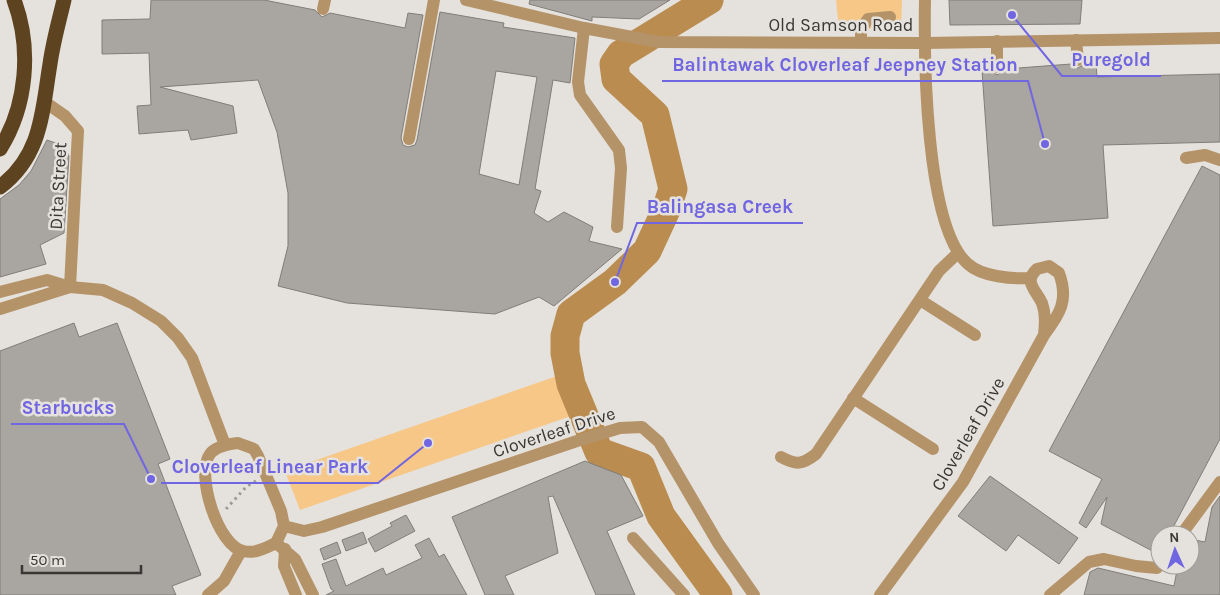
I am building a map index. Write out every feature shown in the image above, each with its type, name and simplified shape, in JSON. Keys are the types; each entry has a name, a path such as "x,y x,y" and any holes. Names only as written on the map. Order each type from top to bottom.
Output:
{"highway":[{"path":"0,149 15,118 23,82 24,41 14,0"},
{"path":"0,187 18,172 30,152 45,102 51,54 64,0"}],"street":[{"path":"409,139 434,0"},
{"name":"Old Samson Road","path":"466,0 584,28 659,42 925,43 997,40 1220,38"},
{"path":"925,0 925,43 937,193 949,235 958,253 968,265 979,270 1017,278 1032,284 1037,294 1049,297 1059,291 1061,285 1059,273 1049,266 1037,268 1032,284"},
{"path":"861,42 863,23 868,19 890,17"},
{"path":"584,28 578,82 580,95 619,150 621,168 617,227"},
{"path":"997,40 998,67"},
{"path":"1076,40 1078,60"},
{"name":"Dita Street","path":"45,102 65,116 78,131 70,287"},
{"path":"1186,158 1205,155 1220,160"},
{"path":"781,457 794,464 804,463 816,454 939,271 958,253"},
{"path":"0,292 47,280 70,287 103,290 122,298 160,321 178,338 197,370 225,445"},
{"name":"Cloverleaf Drive","path":"1032,284 1042,303 1045,318 1044,335"},
{"name":"Cloverleaf Drive","path":"880,595 964,482 1044,335 1056,320 1065,300 1061,285"},
{"path":"0,309 70,287"},
{"path":"920,300 975,335"},
{"path":"853,398 933,449"},
{"name":"Cloverleaf Drive","path":"284,526 304,531 322,527 604,432 630,426 642,427 659,442 718,543 754,595"},
{"path":"280,546 262,550 241,551 228,542 219,529 204,480 205,466 210,453 225,445 238,442 254,449 281,511 284,526 280,546 284,566 296,595"},
{"path":"1188,525 1220,482"},
{"path":"634,538 684,595"},
{"path":"280,546 295,558 313,595"},
{"path":"208,595 224,581 241,551"},
{"path":"1050,595 1089,562 1104,559 1150,567"}],"shaded area":[{"path":"836,0 902,0 901,28 839,29"},
{"path":"557,376 571,416 300,510 285,471"}],"building":[{"path":"151,0 264,0 315,10 322,17 330,13 405,28 408,13 423,15 401,138 403,145 408,147 415,145 417,140 440,12 504,23 503,27 575,38 570,83 553,80 535,189 541,191 534,213 548,222 564,212 593,227 589,241 622,249 554,306 539,297 495,314 347,303 278,286 288,246 288,193 277,132 258,80 160,87 233,106 237,133 191,140 188,130 139,134 137,106 151,105 149,53 102,54 102,20 150,19","holes":["496,71 537,77 519,185 479,174"]},
{"path":"530,0 670,0 639,19 592,17 592,21 529,4"},
{"path":"949,0 1082,0 1080,24 950,25"},
{"path":"1096,62 1097,77 1220,74 1220,142 1103,145 1108,218 993,226 982,71 990,70 997,75 1005,69 1071,64 1078,68 1086,63"},
{"path":"47,140 64,146 69,156 64,233 40,245 46,264 0,277 0,199 19,185 31,171"},
{"path":"1202,166 1220,175 1220,439 1174,525 1150,525 1150,550 1101,524 1107,497 1086,528 1079,523 1102,479 1049,451"},
{"path":"74,323 79,337 117,323 170,459 158,464 201,575 172,586 176,595 0,595 0,351"},
{"path":"585,461 621,475 643,516 607,531 635,595 596,595 553,496 548,497 558,553 505,576 514,595 485,595 452,517"},
{"path":"990,476 1078,538 1059,564 1018,535 1006,551 958,516"},
{"path":"1220,496 1220,595 1084,595 1090,572 1098,568 1174,586 1176,575 1200,575 1200,541 1205,542 1212,507"},
{"path":"406,515 415,531 375,552 368,539 392,526 390,523"},
{"path":"363,532 367,543 346,551 342,540"},
{"path":"429,538 439,557 444,554 467,595 326,595 334,591 331,589 322,564 336,559 346,586 383,568 386,575 422,558 415,545"},
{"path":"337,542 341,553 324,560 320,549"}],"waterway":[{"path":"709,0 621,54 614,64 616,79 655,115 673,189 666,210 647,251 615,282 571,314 565,336 565,353 571,384 599,452 641,467 661,516 718,595"}],"place":[{"name":"Puregold","path":"1012,15"},
{"name":"Balintawak Cloverleaf Jeepney Station","path":"1045,144"},
{"name":"Balingasa Creek","path":"615,282"},
{"name":"Cloverleaf Linear Park","path":"428,443"},
{"name":"Starbucks","path":"151,479"}]}
